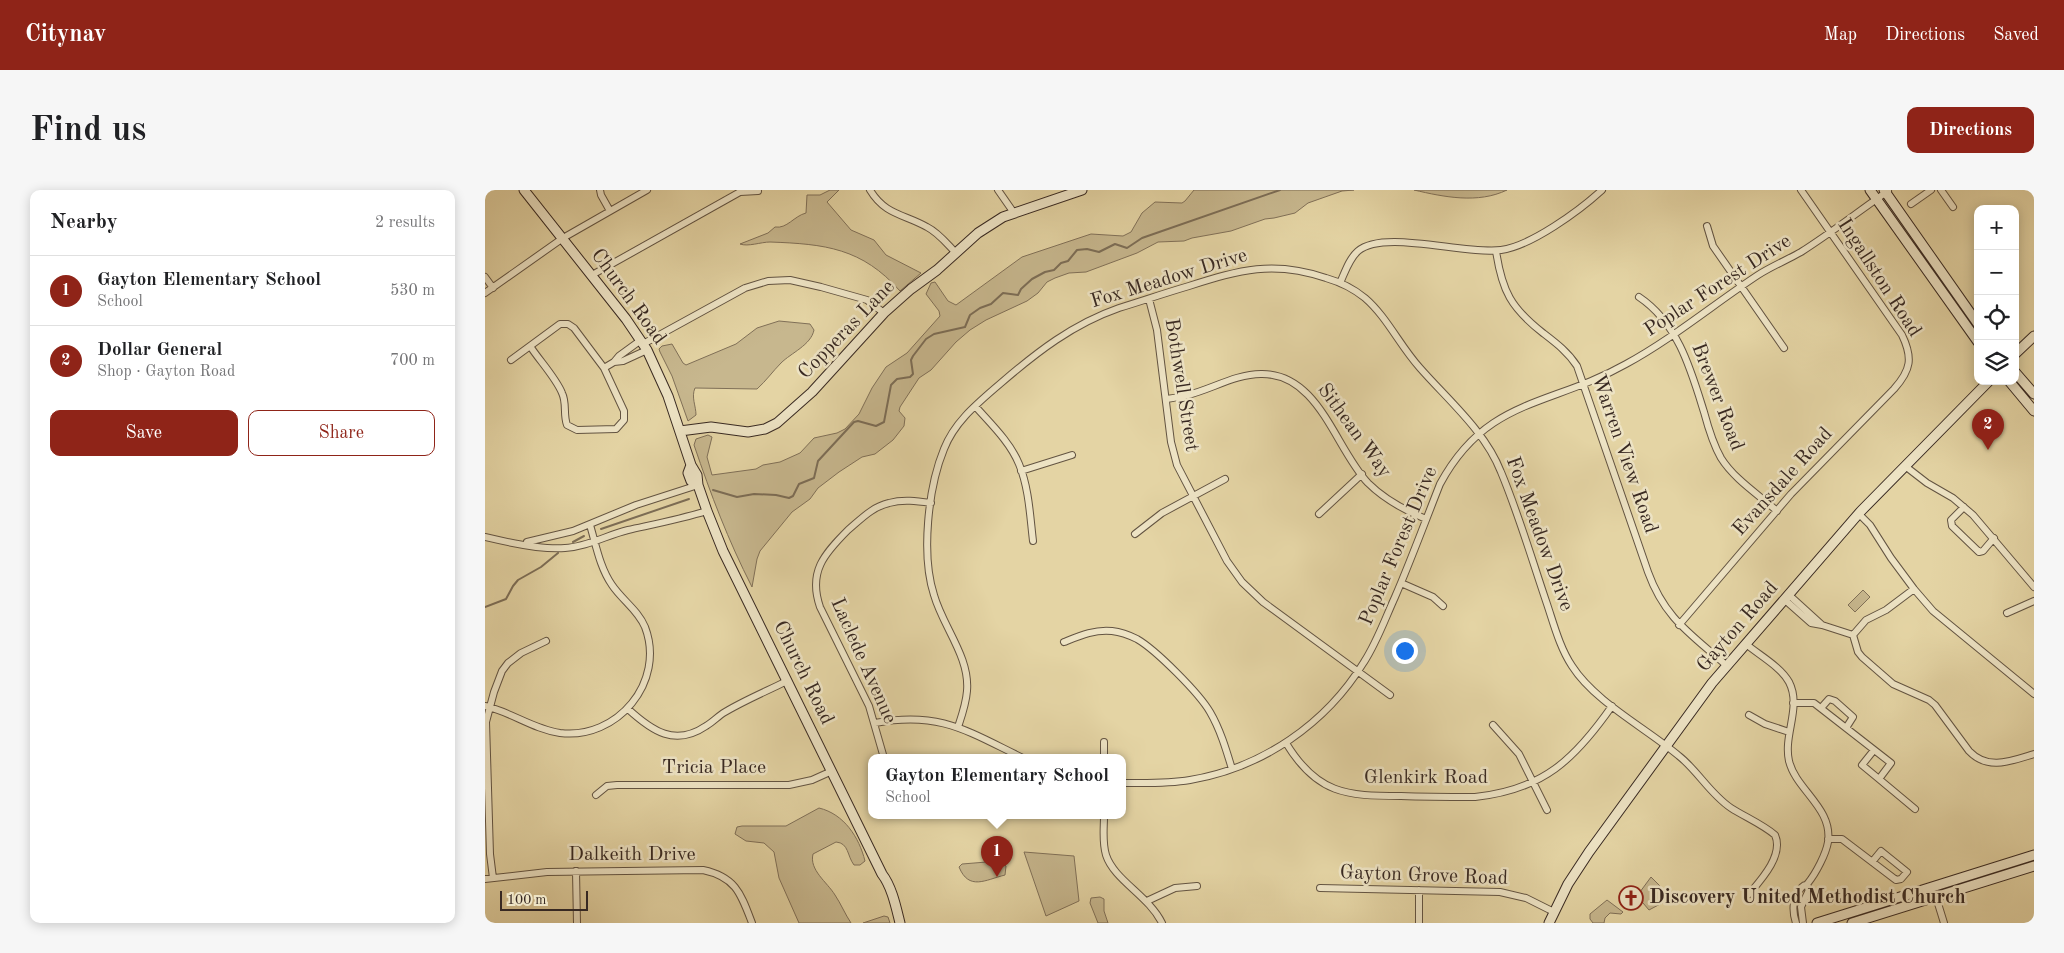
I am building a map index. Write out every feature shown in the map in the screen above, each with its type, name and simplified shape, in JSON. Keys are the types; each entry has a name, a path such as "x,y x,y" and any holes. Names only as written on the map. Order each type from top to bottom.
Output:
{"main road":[{"name":"Church Road","path":"524,190 644,345 663,382 691,465 688,473 691,481 698,485 723,551 882,874 884,887 891,896 900,923"},
{"name":"Copperas Lane","path":"680,431 711,427 747,432 765,429 777,423 812,392 884,313 978,233 1014,213 1082,190"},
{"path":"1870,190 1977,340"},
{"path":"1886,191 1974,318"},
{"path":"2019,350 2034,336"},
{"path":"2019,377 2034,394"},
{"name":"Gayton Road","path":"1550,919 1568,884 1698,700 1859,514 1985,385"},
{"path":"2012,385 2034,411"},
{"path":"1817,923 2034,855"},
{"path":"1852,923 2034,866"}],"street":[{"path":"600,190 610,211"},
{"path":"485,293 563,238 647,190"},
{"path":"870,190 879,203 887,210 928,227 956,253"},
{"path":"998,190 1014,213"},
{"path":"1339,283 1353,256 1367,245 1378,242 1475,251 1496,251 1509,248 1533,239 1581,207 1601,190"},
{"name":"Ingallston Road","path":"1801,190 1902,335 1908,349 1909,361"},
{"path":"1911,204 1931,190"},
{"path":"1941,190 1953,207"},
{"path":"592,276 740,192 758,191"},
{"name":"Poplar Forest Drive","path":"1126,783 1169,783 1203,777 1253,761 1286,743 1320,716 1345,690 1358,672 1380,634 1447,472 1464,449 1479,434 1493,422 1513,410 1583,384 1626,364 1772,267 1802,251 1886,191"},
{"path":"1707,226 1713,246 1784,348"},
{"name":"Warren View Road","path":"1496,251 1501,281 1511,301 1526,319 1566,351 1577,366 1652,583 1664,606 1679,625 1727,666"},
{"name":"Fox Meadow Drive","path":"958,727 965,705 967,680 963,662 939,611 931,586 927,551 931,503 944,448 957,425 975,406 1027,360 1061,336 1106,313 1233,272 1257,268 1297,270 1339,283 1358,293 1372,304 1415,362 1479,434 1493,454 1564,651 1581,679 1689,764 1723,801 1775,835 1777,844 1773,860 1763,878 1749,894"},
{"path":"485,277 493,288"},
{"path":"604,368 614,362 619,356 644,345 745,288 768,281 790,280 839,292 867,300 884,313"},
{"name":"Brewer Road","path":"1639,297 1655,310 1673,334 1687,358 1712,438 1722,459 1734,474 1777,510"},
{"name":"Bothwell Street","path":"1149,299 1157,330 1172,450 1180,473 1227,561 1248,588 1263,602 1390,695"},
{"path":"511,360 529,346 560,324 568,324 579,334 604,368 624,411 624,420 616,429 577,430 567,425 561,390 529,346"},
{"path":"614,362 623,361 644,345"},
{"name":"Evansdale Road","path":"1679,625 1810,473 1900,382 1907,370 1909,361"},
{"name":"Sithean Way","path":"1166,399 1188,395 1254,374 1282,377 1301,386 1312,397 1362,474 1387,500 1426,520"},
{"path":"975,406 1007,443 1021,471 1033,541"},
{"path":"1021,471 1072,455"},
{"path":"1905,466 1964,507 1995,538 2034,587"},
{"path":"1319,514 1362,474"},
{"path":"1135,534 1162,513 1225,479"},
{"path":"523,543 567,533 636,505 698,485"},
{"name":"Laclede Avenue","path":"883,754 869,706 820,607 816,593 817,574 827,552 872,510 888,503 903,500 931,503"},
{"path":"1964,507 1951,522 1969,544 1979,552 1983,551 1995,538"},
{"path":"485,537 551,548 566,548 628,530 681,519 707,511"},
{"path":"1859,514 1914,589 1933,611 2034,694"},
{"path":"487,707 548,730 570,734 599,728 620,716 628,709 642,688 649,657 647,636 641,619 607,577 589,525"},
{"path":"1401,582 1433,597 1443,606"},
{"path":"1853,635 1866,620 1886,610 1914,589"},
{"path":"1787,597 1822,625 1853,635"},
{"path":"2007,613 2034,600"},
{"path":"1064,642 1085,634 1106,630 1121,632 1143,642 1193,689 1205,704 1216,722 1232,769"},
{"path":"1853,635 1858,652 1862,657 1893,684 1929,700 1935,705 1972,754 1988,762 2000,764 2034,754"},
{"path":"493,878 487,790 487,707 499,676 508,663 521,653 546,642"},
{"path":"1746,644 1777,669 1789,682 1794,710 1787,748 1790,764 1821,812 1827,826 1828,838 1825,851 1807,884 1801,888 1794,903 1795,923"},
{"path":"628,709 654,730 669,735 691,734 706,727 724,713 787,681"},
{"path":"1821,708 1829,699 1835,701 1853,717 1846,728"},
{"path":"1793,703 1814,703 1891,763 1879,779"},
{"name":"Glenkirk Road","path":"1286,743 1302,766 1317,780 1337,790 1355,795 1475,797 1503,792 1552,771 1571,757 1587,741 1613,706"},
{"path":"1749,715 1765,724 1789,732"},
{"path":"875,723 915,718 939,721 958,727 1015,754"},
{"path":"1493,725 1519,754 1547,810"},
{"path":"1104,742 1104,754"},
{"path":"1874,750 1861,765 1915,808"},
{"name":"Tricia Place","path":"595,795 607,786 617,784 789,785 812,780 832,771"},
{"path":"1104,819 1103,844 1107,859 1117,873 1147,901 1162,923"},
{"path":"1828,838 1842,838 1872,862 1896,880 1901,879 1907,872 1881,851 1872,862"},
{"name":"Dalkeith Drive","path":"485,879 547,872 576,871 703,870 716,872 725,877 735,887 752,923"},
{"path":"576,871 577,923"},
{"path":"1803,923 1801,907 1809,890 1807,884"},
{"path":"1147,901 1175,888 1197,886"},
{"name":"Gayton Grove Road","path":"1320,888 1500,892 1526,898 1550,919"},
{"path":"1419,890 1419,923"},
{"path":"1936,897 1944,923"}],"shaded area":[{"path":"830,190 839,190 827,202 851,230 874,240 886,255 921,273 900,291 871,265 841,251 808,244 770,242 740,244 768,233 775,227 783,226 806,213 807,195 820,195"},
{"path":"1194,190 1354,190 1342,191 1308,203 1295,213 1265,219 1231,231 1184,241 1158,242 1137,253 1086,272 1069,273 1055,278 1047,282 1038,293 1027,301 986,320 970,330 956,342 931,370 919,378 900,407 899,411 905,418 904,426 893,440 875,454 862,457 839,472 818,488 810,499 792,512 760,551 752,587 713,500 694,445 696,439 708,435 712,437 707,457 712,475 756,469 763,465 780,462 800,453 814,438 837,433 845,429 859,414 872,388 886,367 907,353 940,316 939,311 926,294 931,283 935,282 948,301 956,305 1022,257 1091,234 1123,236 1131,232 1142,213 1155,202 1182,203"},
{"path":"1414,190 1507,190 1484,197 1461,198"},
{"path":"779,321 810,324 814,330 809,340 781,363 757,389 695,388 696,415 688,421 672,376 659,349 662,346 672,344 686,365 736,344 757,328"},
{"path":"1863,590 1870,597 1855,612 1848,605"},
{"path":"819,808 836,815 843,821 859,843 865,861 860,865 854,865 846,847 836,842 813,854 812,860 816,871 835,895 851,923 799,923 779,878 774,852 764,843 746,841 735,834 737,827 742,826 786,826"},
{"path":"1024,852 1074,856 1079,901 1046,916"},
{"path":"999,861 1006,866 1005,875 978,882 968,879 959,867 962,864"},
{"path":"1651,877 1663,889 1664,897 1662,898 1664,902 1649,910 1637,896"},
{"path":"1100,897 1104,899 1104,911 1108,923 1098,923 1090,903 1091,898"},
{"path":"1607,900 1623,912 1621,914 1610,913 1605,918 1604,923 1593,923 1590,919 1590,914"},
{"path":"884,916 888,917 890,923 863,923"}],"waterway":[{"path":"713,490 737,497 754,494 776,495 789,498 793,496 799,484 814,478 818,461 854,422 858,421 876,426 884,422 891,385 897,379 910,377 913,374 911,360 926,339 934,334 965,327 970,315 980,308 991,304 1003,293 1018,295 1021,289 1032,279 1045,272 1054,270 1061,263 1068,261 1077,250 1087,249 1099,252 1115,244 1127,248 1142,238 1280,190"},
{"path":"601,529 689,499"},
{"path":"573,542 584,536"},
{"path":"485,607 506,599 518,580 541,567 558,553"}],"place":[{"name":"Dollar General","path":"1988,450"},
{"name":"Gayton Elementary School","path":"997,877"},
{"name":"Discovery United Methodist Church","path":"1631,898"}]}
